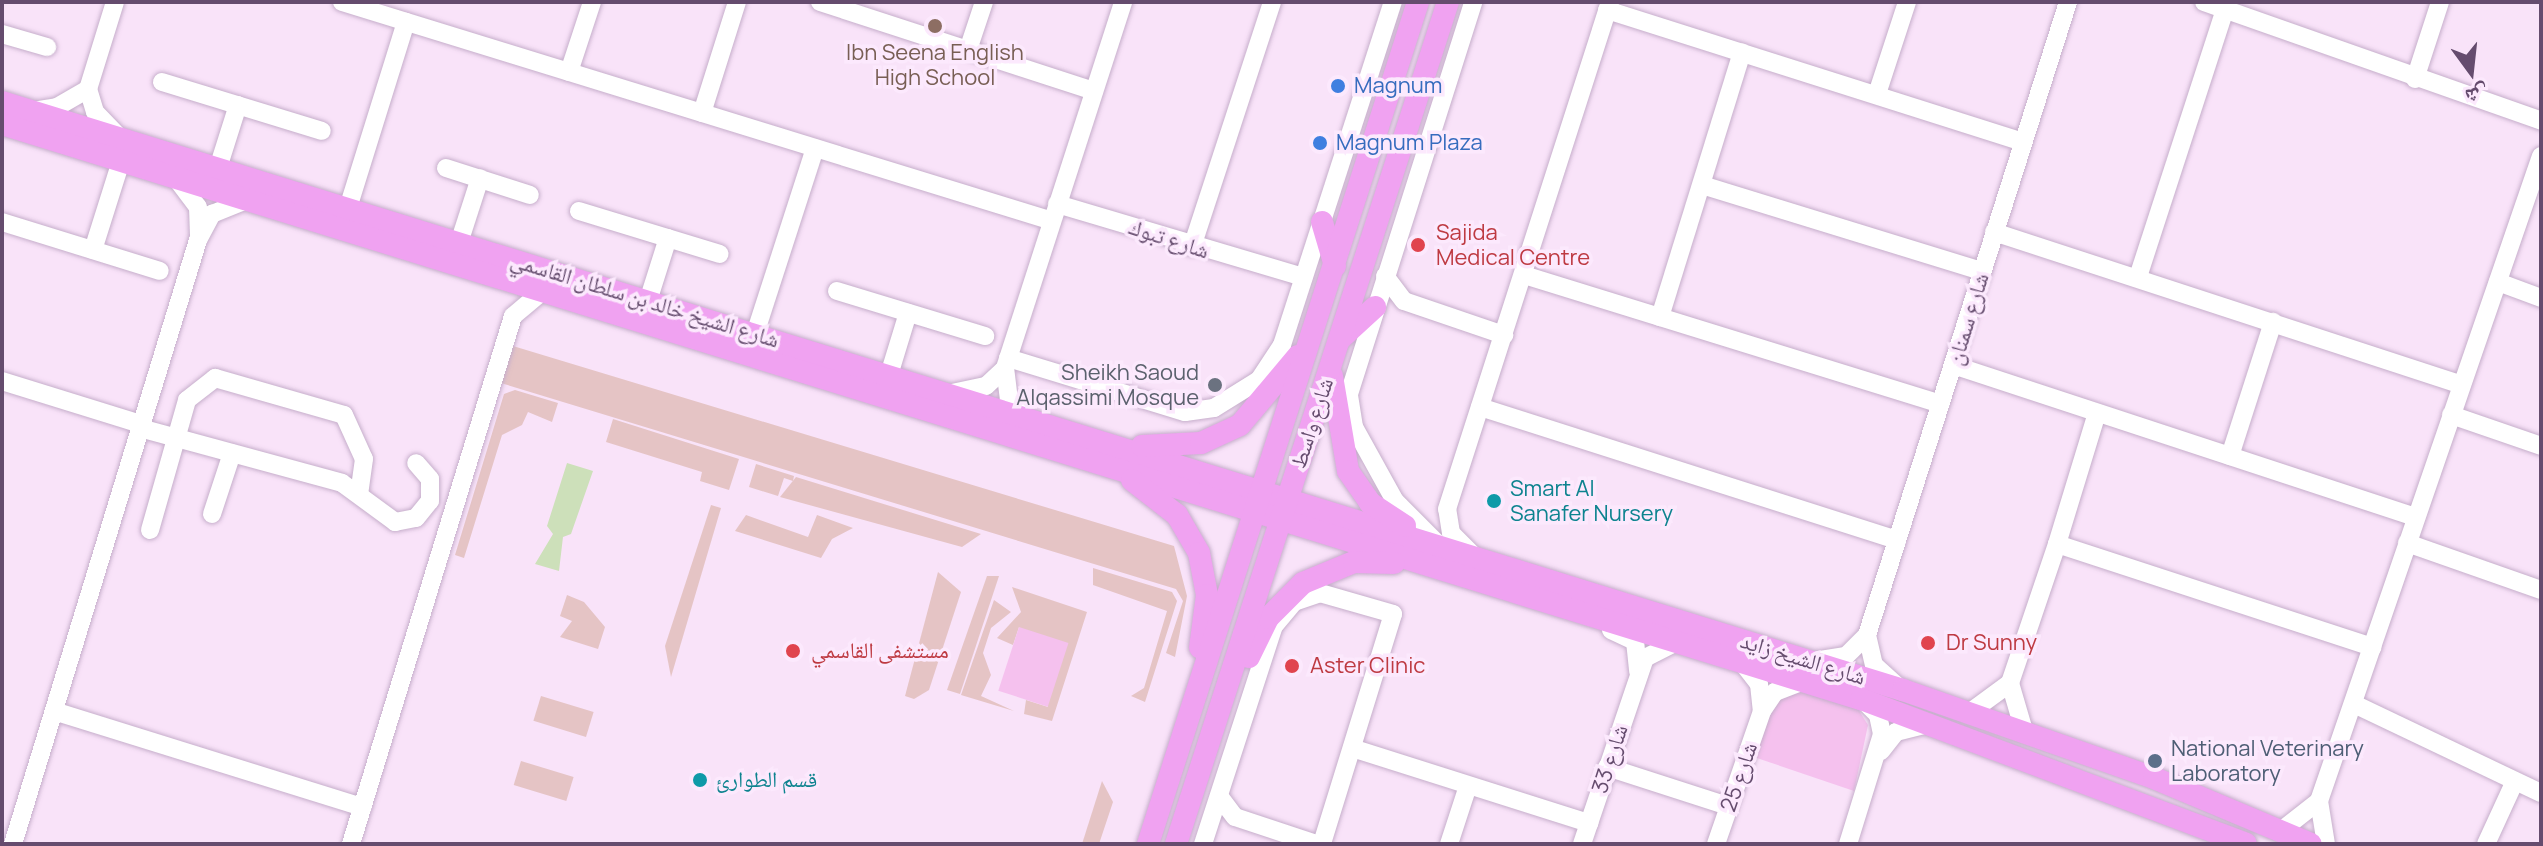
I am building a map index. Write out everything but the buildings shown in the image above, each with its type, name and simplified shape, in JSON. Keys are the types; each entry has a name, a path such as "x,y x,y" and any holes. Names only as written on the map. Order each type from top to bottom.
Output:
{"main road":[{"name":"شارع واسط","path":"1148,844 1418,2"},
{"name":"شارع واسط","path":"1176,843 1448,2"},
{"name":"شارع الشيخ خالد بن سلطان القاسمي","path":"2,102 952,393 1022,416 1110,454"},
{"name":"شارع الشيخ خالد بن سلطان القاسمي","path":"2,124 544,290 1110,454 1284,508"},
{"path":"1322,222 1335,266"},
{"path":"472,268 518,272 524,264"},
{"path":"1339,341 1375,307"},
{"path":"1110,454 1183,446 1240,425 1314,331"},
{"path":"1331,364 1337,432 1354,482 1380,511 1441,546"},
{"path":"1110,454 1167,504 1194,540 1206,581 1200,683"},
{"name":"شارع الشيخ زايد","path":"1284,508 1441,546 1808,671 1861,699 2246,844"},
{"name":"شارع الشيخ زايد","path":"1284,508 1450,571 1741,661 1903,690 2024,731 2282,830 2311,844"},
{"path":"1220,702 1278,611 1303,583 1342,565 1380,561 1450,571"}],"street":[{"path":"115,2 88,89 95,112 121,138"},
{"name":"شارع تبوك","path":"342,2 815,148 1192,247 1280,275 1303,277"},
{"path":"569,72 592,2"},
{"path":"702,113 737,2"},
{"path":"820,2 1094,91"},
{"path":"968,50 984,2"},
{"path":"1022,416 1005,390 1006,363 1123,2"},
{"path":"1192,247 1272,2"},
{"path":"1006,363 1185,412 1204,411 1268,370 1297,299 1393,2"},
{"path":"1441,546 1402,511 1351,416 1351,382 1473,2"},
{"path":"1877,94 1907,2"},
{"name":"شارع سمنان","path":"1867,635 2068,2"},
{"path":"2204,2 2541,121"},
{"path":"2415,79 2440,2"},
{"path":"1475,557 1447,517 1608,6 2023,142"},
{"path":"2138,277 2225,9"},
{"path":"348,208 406,22"},
{"path":"2,34 47,47"},
{"path":"1660,317 1742,52"},
{"path":"162,82 322,131"},
{"path":"33,111 57,107 88,89"},
{"path":"218,168 238,105"},
{"path":"755,334 815,148"},
{"path":"2326,844 2319,801 2541,156"},
{"path":"93,250 121,161"},
{"path":"446,168 530,195"},
{"path":"176,178 198,207 198,240"},
{"path":"459,243 480,178"},
{"path":"1702,185 1982,271"},
{"path":"13,844 198,240 212,214 247,200"},
{"path":"579,211 720,254"},
{"path":"2,222 160,271"},
{"path":"1994,232 2462,385"},
{"path":"648,301 668,238"},
{"path":"1280,275 1297,299"},
{"path":"1524,275 1941,404"},
{"path":"1385,276 1404,301"},
{"path":"501,277 513,316"},
{"path":"2498,282 2541,298"},
{"path":"351,844 513,316 544,290"},
{"path":"837,291 985,336"},
{"path":"1375,307 1404,301 1504,335"},
{"path":"889,375 908,313"},
{"path":"2230,456 2273,322"},
{"path":"952,393 986,386 1006,363"},
{"path":"1953,365 2416,517"},
{"path":"150,530 175,438 193,390 215,378 331,409 348,420 363,454 359,495"},
{"path":"2,381 175,438 342,483 385,518 416,518 432,490 416,463"},
{"path":"1480,407 1897,540"},
{"path":"2024,731 2010,683 2097,413"},
{"path":"2451,415 2541,446"},
{"path":"212,514 232,453"},
{"path":"2407,543 2541,590"},
{"path":"2057,544 2373,647"},
{"path":"1203,844 1278,611 1320,593 1393,614 1319,844 1235,817 1219,796"},
{"path":"1590,615 1635,641 1638,674"},
{"path":"1808,671 1846,656 1867,635"},
{"path":"1867,635 1874,665 1903,690"},
{"name":"شارع 33","path":"1582,844 1638,674 1653,650 1678,641"},
{"path":"1741,661 1759,684 1762,711"},
{"name":"شارع 25","path":"1716,844 1762,711 1775,692 1808,671"},
{"path":"1969,713 2010,683"},
{"path":"1848,844 1877,757 1881,721 1861,699"},
{"path":"2354,704 2541,793"},
{"path":"54,711 362,807"},
{"path":"1877,757 1896,732 1931,724"},
{"path":"1352,748 1589,823"},
{"path":"1607,767 1728,806"},
{"path":"2486,844 2515,781"},
{"path":"1449,844 1468,786"},
{"path":"2282,830 2319,801"},
{"path":"1209,825 1235,817"}],"shaded area":[{"path":"513,346 1174,546 1187,596 1175,657 1166,653 1183,601 1176,589 501,383"},
{"path":"515,390 558,403 552,422 528,412 522,425 502,435 464,558 455,555 504,394"},
{"path":"613,419 739,459 729,490 700,481 702,472 606,442"},
{"path":"567,463 593,471 571,534 563,537 559,571 535,564 553,534 547,526"},
{"path":"756,464 794,476 793,481 784,478 778,496 749,487"},
{"path":"796,477 981,534 962,547 780,497"},
{"path":"711,505 721,508 671,677 665,646"},
{"path":"746,515 808,537 817,515 853,528 832,539 821,558 735,531"},
{"path":"1093,568 1172,592 1177,601 1145,702 1131,696 1144,688 1167,611 1093,585"},
{"path":"938,572 961,592 929,690 914,699 905,696"},
{"path":"987,576 999,576 960,694 947,690"},
{"path":"1012,587 1087,612 1052,721 1024,714 1026,700 1048,707 1019,627 1013,645 997,638 1021,612"},
{"path":"567,595 584,602 605,627 598,649 560,637 572,621 560,616"},
{"path":"994,600 1011,612 991,628 983,653 991,675 981,696 1014,711 961,695"},
{"path":"541,696 594,712 586,737 533,721"},
{"path":"521,761 574,777 566,801 514,785"},
{"path":"1102,781 1113,802 1099,844 1082,844"}],"sand":[{"path":"1019,627 1068,643 1048,707 998,691"},
{"path":"1803,692 1858,709 1868,725 1854,791 1754,757 1767,715 1781,697"}],"place":[{"name":"Ibn Seena English High School","path":"935,26"},
{"name":"Magnum","path":"1338,86"},
{"name":"Magnum Plaza","path":"1320,143"},
{"name":"Sajida Medical Centre","path":"1418,245"},
{"name":"Sheikh Saoud Alqassimi Mosque","path":"1215,385"},
{"name":"Smart Al Sanafer Nursery","path":"1494,501"},
{"name":"Dr Sunny","path":"1928,643"},
{"name":"مستشفى القاسمي","path":"793,651"},
{"name":"Aster Clinic","path":"1292,666"},
{"name":"National Veterinary Laboratory","path":"2155,761"},
{"name":"قسم الطوارئ","path":"700,780"}]}
